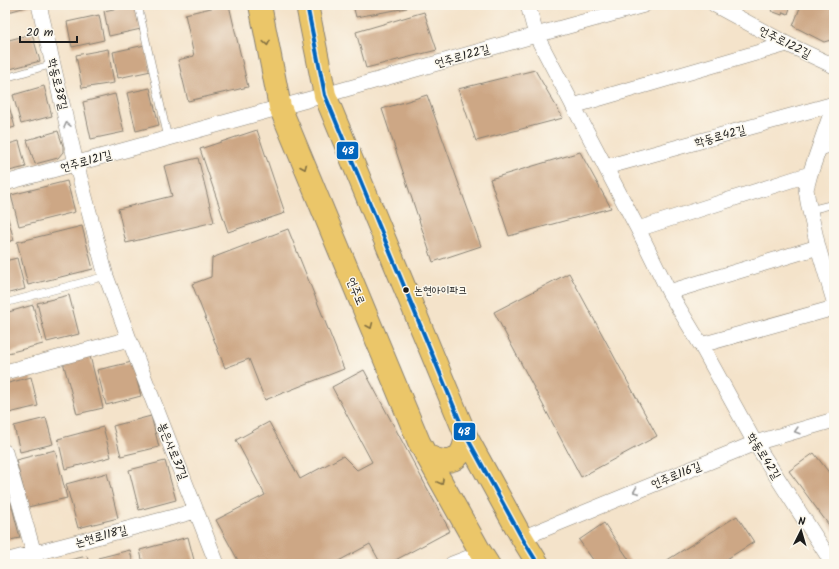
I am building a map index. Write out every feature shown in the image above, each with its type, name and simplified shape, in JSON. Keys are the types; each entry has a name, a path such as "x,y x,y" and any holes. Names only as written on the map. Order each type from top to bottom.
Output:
{"main road":[{"name":"언주로","path":"260,5 280,108 419,442 484,559"},
{"path":"307,5 325,95 466,436 538,564"},
{"path":"426,455 441,461 449,461 456,458 465,445 466,436"}],"street":[{"name":"학동로38길","path":"39,5 76,163"},
{"name":"학동로42길","path":"528,5 536,35 606,167 669,292 701,344 755,443 833,564"},
{"name":"언주로122길","path":"280,108 644,5"},
{"name":"언주로122길","path":"715,5 787,44 834,66"},
{"path":"573,106 787,44"},
{"name":"학동로42길","path":"606,167 834,104"},
{"path":"834,104 806,189 818,247 834,301"},
{"name":"언주로121길","path":"5,183 280,108"},
{"name":"봉은사로37길","path":"76,163 106,276 217,564"},
{"path":"638,230 810,174"},
{"path":"669,292 818,247"},
{"path":"701,344 834,308"},
{"path":"5,372 129,339"},
{"name":"언주로116길","path":"522,538 755,443 834,420"},
{"path":"5,452 36,559"},
{"name":"논현로118길","path":"5,561 36,559 196,511"},
{"path":"452,564 484,559"}],"lane":[{"path":"138,5 168,138"},
{"path":"5,78 53,64"},
{"path":"817,153 834,148"},
{"path":"810,210 834,204"},
{"path":"5,303 106,276"}],"building":[{"path":"5,5 33,5 5,13"},
{"path":"136,5 141,29 109,36 104,11"},
{"path":"229,5 248,87 188,101 178,60 194,56 185,14"},
{"path":"353,5 407,5 407,8 356,17"},
{"path":"765,5 791,5 788,14 783,12 782,15 771,11 773,8"},
{"path":"801,5 834,5 834,39 824,42 793,26"},
{"path":"424,12 437,50 366,68 356,32"},
{"path":"99,15 104,40 72,47 67,22"},
{"path":"32,34 40,61 10,69 5,52 5,41"},
{"path":"145,45 151,71 118,78 113,52"},
{"path":"108,49 114,83 82,88 76,55"},
{"path":"535,70 563,118 476,141 458,89"},
{"path":"44,86 52,116 21,124 13,95"},
{"path":"150,88 159,125 136,131 127,93"},
{"path":"115,94 124,132 91,139 83,102"},
{"path":"427,95 481,246 433,262 382,109"},
{"path":"7,99 15,127 5,130 5,100"},
{"path":"257,130 285,213 228,232 200,149"},
{"path":"58,131 63,146 63,152 58,158 35,164 27,140"},
{"path":"19,141 26,167 5,172 5,145"},
{"path":"580,152 611,208 509,236 490,179"},
{"path":"198,158 214,222 126,243 118,209 172,196 164,166"},
{"path":"67,181 75,212 19,226 11,195"},
{"path":"5,208 14,240 5,243"},
{"path":"82,226 93,269 28,285 17,242"},
{"path":"288,229 344,369 265,400 249,359 225,368 192,284 211,277 212,258"},
{"path":"17,258 25,289 5,294 5,261"},
{"path":"569,273 657,436 581,477 494,312"},
{"path":"69,295 79,334 47,342 37,303"},
{"path":"33,305 43,344 8,353 5,343 5,313"},
{"path":"90,356 103,408 77,414 63,362"},
{"path":"132,362 141,396 106,405 97,370"},
{"path":"364,370 450,531 388,564 381,564 370,544 333,564 240,564 216,520 265,495 236,440 269,422 300,479 343,456 357,470 372,462 332,387"},
{"path":"31,377 38,406 5,414 5,384"},
{"path":"151,416 159,447 121,456 113,426"},
{"path":"46,418 53,444 20,452 14,426"},
{"path":"103,427 111,457 65,469 58,439"},
{"path":"55,450 67,498 28,507 16,460"},
{"path":"814,453 834,479 834,532 789,471"},
{"path":"165,461 176,500 139,510 129,470"},
{"path":"107,473 118,518 78,528 66,484"},
{"path":"11,503 20,538 5,541 5,504"},
{"path":"737,516 754,542 719,564 661,564"},
{"path":"604,523 632,564 596,564 579,540"},
{"path":"188,537 195,564 143,564 140,550"},
{"path":"130,550 133,564 99,564 98,558"},
{"path":"87,556 89,564 62,564 61,562"}],"transit line":[{"name":"48","path":"307,5 325,95 466,436 538,564"}],"place":[{"name":"논현아이파크","path":"406,290"}]}
